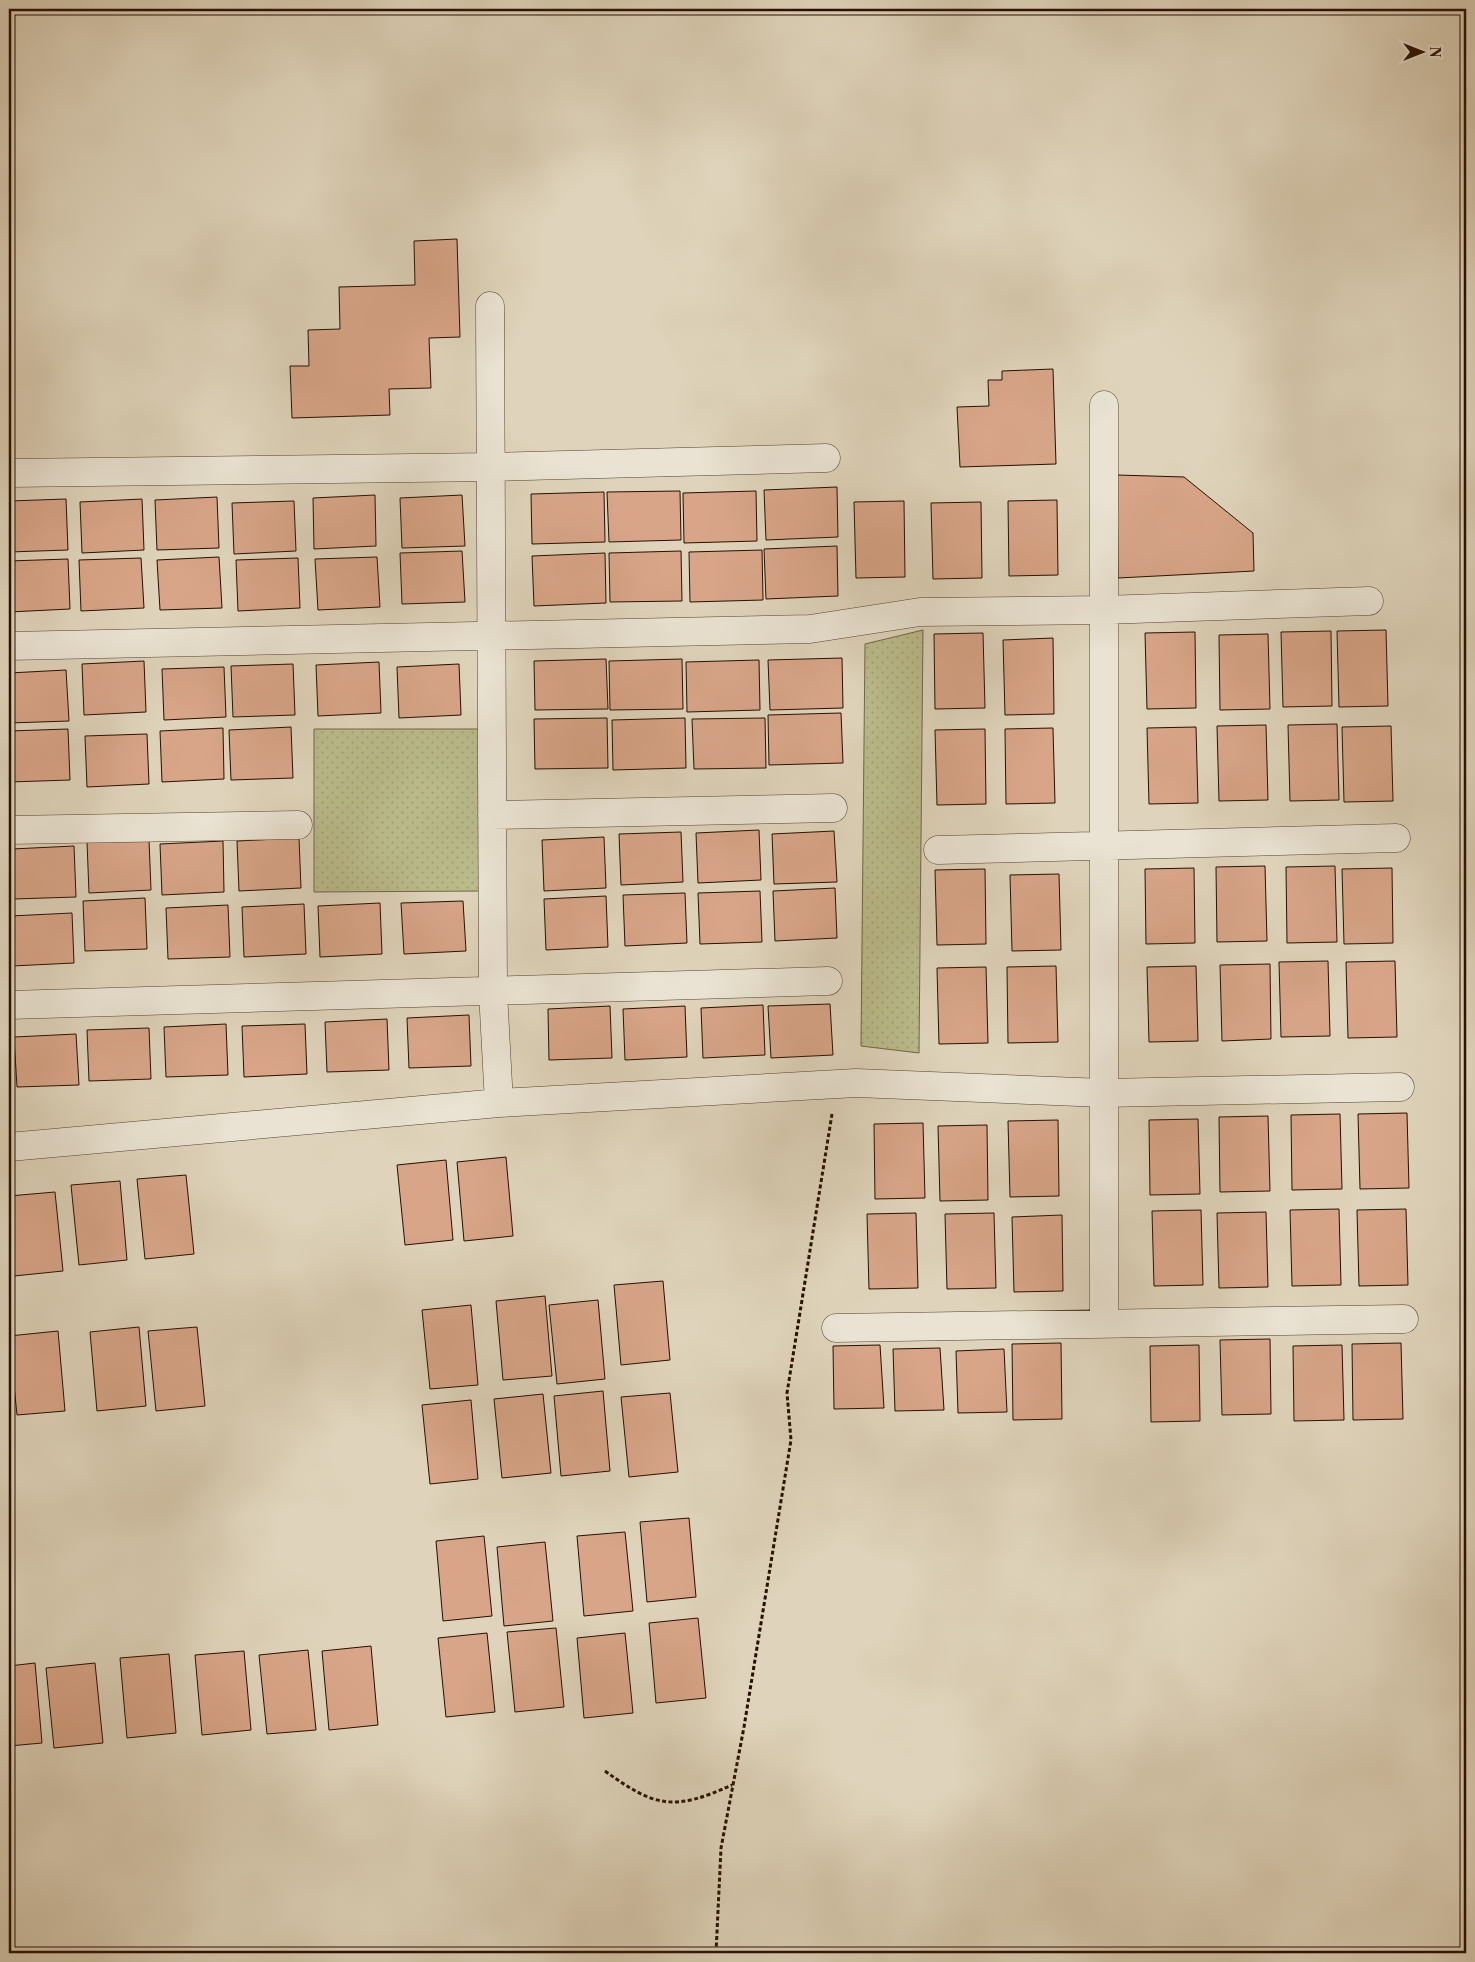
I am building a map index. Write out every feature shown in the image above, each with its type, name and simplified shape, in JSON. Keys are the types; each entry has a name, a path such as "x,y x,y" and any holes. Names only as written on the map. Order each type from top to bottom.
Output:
{"street":[{"path":"490,306 493,992 499,1103"},
{"path":"1104,404 1104,1323"},
{"path":"9,474 491,467 826,458"},
{"path":"9,646 810,630 920,612 1104,610 1369,601"},
{"path":"492,815 833,808"},
{"path":"9,830 298,825"},
{"path":"938,850 1396,838"},
{"path":"9,1005 828,982"},
{"path":"9,1147 499,1103 856,1083 1104,1093 1400,1087"},
{"path":"836,1328 1404,1319"}],"path":[{"path":"716,1953 721,1848 791,1440 787,1392 837,1084"},
{"path":"605,1771 644,1796 669,1803 702,1798 733,1785"}],"green space":[{"path":"923,630 919,1053 861,1046 865,644"},
{"path":"314,729 481,729 481,891 314,892"}],"building":[{"path":"457,239 460,337 429,338 431,388 389,389 390,415 292,418 290,366 309,366 308,330 340,329 339,287 415,285 414,241"},
{"path":"1053,369 1056,464 960,467 957,407 989,406 988,380 1002,380 1002,371"},
{"path":"1117,475 1184,477 1253,533 1254,571 1118,578"},
{"path":"837,487 838,537 766,540 764,490"},
{"path":"680,491 681,540 609,542 607,492"},
{"path":"756,491 757,541 684,543 683,493"},
{"path":"604,492 605,542 532,544 531,494"},
{"path":"375,495 376,546 314,549 313,498"},
{"path":"462,495 465,546 402,548 400,498"},
{"path":"217,497 219,548 157,550 155,500"},
{"path":"66,499 68,550 9,552 9,501"},
{"path":"142,499 144,550 82,553 80,502"},
{"path":"1057,500 1058,575 1009,576 1008,501"},
{"path":"294,501 296,551 234,554 232,503"},
{"path":"904,501 905,577 856,578 854,502"},
{"path":"981,502 982,578 933,579 931,503"},
{"path":"837,546 838,596 766,599 764,549"},
{"path":"762,550 763,600 690,602 689,552"},
{"path":"462,551 465,602 402,604 400,553"},
{"path":"681,551 682,601 610,602 609,553"},
{"path":"605,553 606,603 534,606 532,556"},
{"path":"219,557 222,608 160,610 157,560"},
{"path":"377,557 380,607 318,610 315,559"},
{"path":"141,558 144,608 81,611 79,560"},
{"path":"298,558 300,608 238,611 236,560"},
{"path":"68,559 70,609 9,612 9,561"},
{"path":"1386,630 1388,706 1339,707 1337,631"},
{"path":"1331,631 1332,706 1283,707 1281,632"},
{"path":"1195,632 1196,708 1147,709 1145,633"},
{"path":"983,633 985,708 935,709 934,634"},
{"path":"1268,634 1270,709 1220,710 1219,635"},
{"path":"1053,638 1054,714 1005,715 1003,640"},
{"path":"842,658 843,708 770,710 768,660"},
{"path":"606,659 608,709 535,710 534,661"},
{"path":"682,659 683,709 610,710 609,661"},
{"path":"759,660 760,710 687,712 686,662"},
{"path":"144,661 146,712 84,715 82,664"},
{"path":"379,662 381,713 318,716 316,665"},
{"path":"293,664 295,715 233,717 231,666"},
{"path":"459,664 461,715 399,718 397,667"},
{"path":"224,667 226,717 164,720 162,669"},
{"path":"66,670 69,721 9,723 9,673"},
{"path":"841,713 843,763 769,765 768,715"},
{"path":"607,718 608,768 535,769 534,719"},
{"path":"685,718 686,768 613,770 612,720"},
{"path":"765,718 766,768 694,769 692,719"},
{"path":"1337,724 1339,800 1290,801 1288,725"},
{"path":"1266,725 1268,800 1219,801 1217,726"},
{"path":"1391,726 1393,801 1344,802 1342,727"},
{"path":"291,727 293,778 231,780 229,730"},
{"path":"1196,727 1198,803 1149,804 1147,728"},
{"path":"223,728 224,779 162,782 160,731"},
{"path":"1053,728 1055,803 1006,804 1005,729"},
{"path":"68,729 70,780 9,782 9,731"},
{"path":"985,729 986,804 937,805 935,730"},
{"path":"147,734 149,784 87,787 85,736"},
{"path":"759,830 761,880 698,883 696,833"},
{"path":"834,831 837,882 774,884 772,834"},
{"path":"681,832 683,882 621,885 619,834"},
{"path":"604,837 606,888 544,891 542,840"},
{"path":"299,838 301,888 239,891 237,841"},
{"path":"149,840 151,890 89,893 87,842"},
{"path":"223,841 224,892 162,895 160,844"},
{"path":"74,846 76,897 14,899 12,849"},
{"path":"1265,866 1267,941 1217,942 1216,867"},
{"path":"1335,866 1337,942 1287,943 1286,867"},
{"path":"1194,868 1195,943 1146,944 1145,869"},
{"path":"1392,868 1393,943 1344,944 1342,869"},
{"path":"985,869 986,944 937,945 935,870"},
{"path":"1059,874 1061,950 1012,951 1010,875"},
{"path":"835,888 837,938 775,941 773,891"},
{"path":"760,891 762,942 700,944 698,893"},
{"path":"685,893 687,943 625,946 623,895"},
{"path":"606,896 608,947 546,950 544,899"},
{"path":"145,898 147,949 85,951 83,901"},
{"path":"463,901 466,951 404,954 401,903"},
{"path":"380,903 382,954 320,957 318,906"},
{"path":"304,904 306,954 244,957 242,907"},
{"path":"228,905 230,957 168,959 166,908"},
{"path":"72,913 74,963 12,966 10,916"},
{"path":"1328,961 1330,1036 1281,1037 1279,962"},
{"path":"1395,961 1397,1037 1348,1038 1346,962"},
{"path":"1270,964 1271,1039 1222,1041 1220,965"},
{"path":"1056,966 1058,1042 1008,1043 1007,967"},
{"path":"1196,966 1198,1041 1149,1042 1147,967"},
{"path":"986,967 988,1043 939,1044 937,968"},
{"path":"830,1004 833,1055 771,1058 768,1006"},
{"path":"763,1005 765,1055 703,1058 701,1008"},
{"path":"610,1006 612,1058 549,1060 548,1009"},
{"path":"685,1006 687,1057 625,1060 623,1009"},
{"path":"469,1015 471,1066 409,1068 407,1018"},
{"path":"387,1019 389,1070 327,1072 325,1022"},
{"path":"226,1024 228,1075 166,1077 164,1027"},
{"path":"305,1024 307,1074 244,1077 242,1026"},
{"path":"149,1028 151,1079 89,1081 87,1030"},
{"path":"76,1034 79,1085 17,1087 14,1037"},
{"path":"1407,1113 1409,1188 1360,1189 1358,1114"},
{"path":"1340,1114 1342,1189 1292,1190 1291,1115"},
{"path":"1268,1116 1270,1191 1220,1192 1219,1117"},
{"path":"1198,1119 1200,1194 1150,1195 1149,1120"},
{"path":"1058,1120 1059,1196 1010,1197 1008,1121"},
{"path":"923,1123 925,1198 875,1199 874,1124"},
{"path":"987,1125 988,1200 940,1201 938,1126"},
{"path":"506,1157 513,1236 464,1241 457,1162"},
{"path":"446,1160 453,1240 405,1245 397,1165"},
{"path":"186,1175 194,1254 145,1259 137,1179"},
{"path":"120,1181 127,1260 79,1265 71,1185"},
{"path":"55,1192 63,1271 14,1276 9,1196"},
{"path":"1339,1209 1341,1285 1292,1286 1290,1210"},
{"path":"1406,1209 1408,1285 1359,1286 1357,1210"},
{"path":"1201,1210 1203,1285 1154,1286 1152,1211"},
{"path":"1266,1212 1268,1287 1219,1288 1217,1213"},
{"path":"916,1213 918,1288 869,1289 867,1214"},
{"path":"994,1213 996,1288 947,1289 945,1214"},
{"path":"1062,1215 1063,1291 1014,1292 1012,1217"},
{"path":"663,1281 670,1360 621,1365 614,1285"},
{"path":"545,1296 552,1376 503,1380 496,1301"},
{"path":"598,1300 605,1379 557,1384 549,1305"},
{"path":"471,1305 478,1385 430,1389 422,1310"},
{"path":"139,1327 146,1406 97,1411 90,1332"},
{"path":"197,1327 205,1406 156,1411 148,1331"},
{"path":"58,1331 65,1411 17,1415 9,1336"},
{"path":"1270,1339 1271,1414 1222,1415 1220,1340"},
{"path":"1061,1343 1062,1419 1013,1420 1012,1344"},
{"path":"1401,1343 1403,1419 1353,1420 1352,1344"},
{"path":"880,1345 884,1408 834,1409 833,1346"},
{"path":"1199,1345 1200,1421 1151,1422 1150,1346"},
{"path":"1342,1345 1344,1420 1294,1421 1293,1346"},
{"path":"940,1348 944,1410 895,1411 893,1349"},
{"path":"1004,1349 1007,1412 958,1413 956,1351"},
{"path":"9,1385 12,1416 9,1416"},
{"path":"603,1391 610,1471 561,1476 554,1396"},
{"path":"670,1393 678,1472 629,1477 621,1397"},
{"path":"543,1394 551,1473 502,1478 494,1399"},
{"path":"471,1400 478,1479 430,1484 422,1405"},
{"path":"689,1518 696,1597 647,1602 640,1522"},
{"path":"625,1532 633,1611 584,1616 577,1536"},
{"path":"484,1536 492,1616 443,1621 436,1541"},
{"path":"545,1542 553,1621 504,1626 497,1547"},
{"path":"698,1618 706,1698 656,1703 649,1623"},
{"path":"556,1628 564,1707 515,1712 507,1632"},
{"path":"487,1633 495,1712 446,1717 438,1638"},
{"path":"625,1633 633,1713 584,1718 577,1638"},
{"path":"371,1646 378,1725 329,1730 322,1651"},
{"path":"308,1650 316,1730 267,1734 259,1655"},
{"path":"244,1651 251,1730 202,1735 195,1655"},
{"path":"169,1654 176,1733 127,1738 120,1658"},
{"path":"35,1663 42,1743 9,1746 9,1666"},
{"path":"95,1663 103,1743 54,1748 46,1668"}]}
